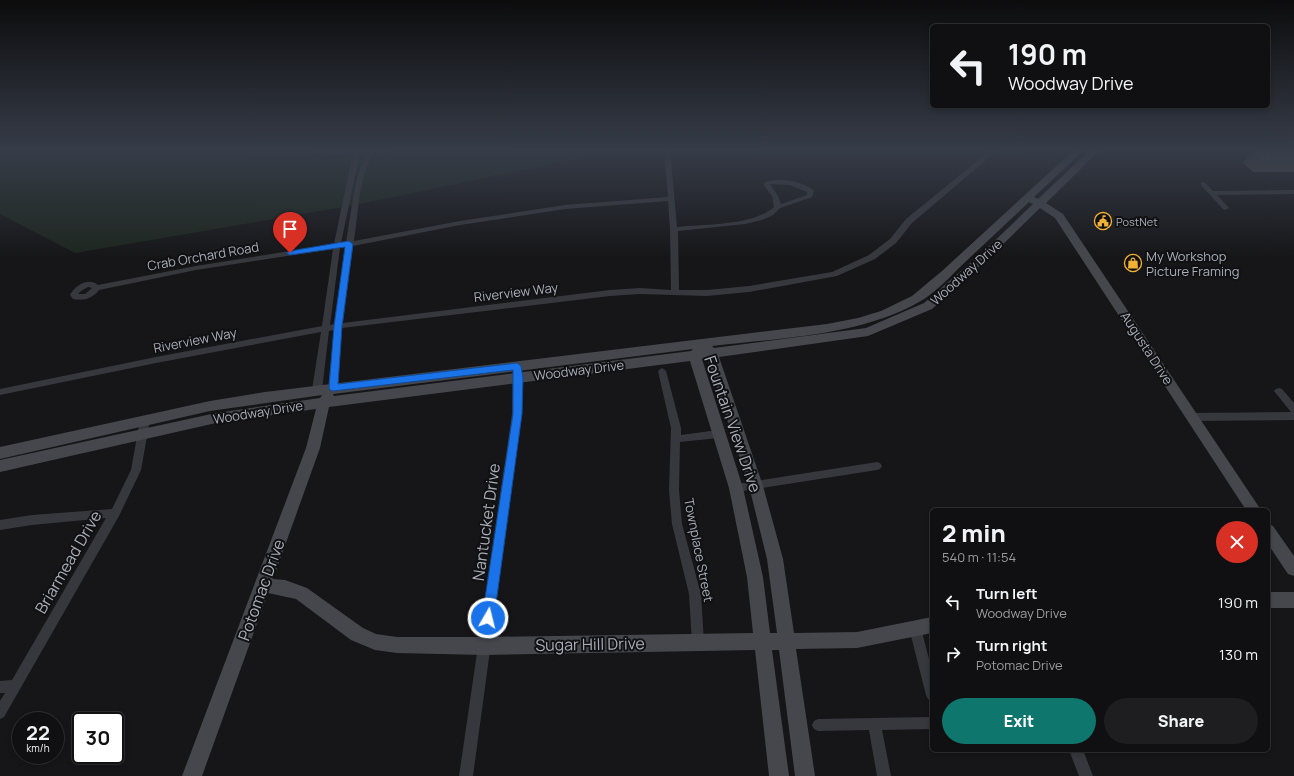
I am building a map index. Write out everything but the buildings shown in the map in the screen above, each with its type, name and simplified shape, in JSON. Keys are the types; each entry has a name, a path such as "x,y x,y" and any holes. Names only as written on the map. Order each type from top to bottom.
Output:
{"main road":[{"name":"Woodway Drive","path":"0,453 210,406 321,396 703,351 829,333 868,332 928,306 988,253 1034,201 1050,185"},
{"name":"Woodway Drive","path":"829,333 885,314 916,299 976,246 1034,201"},
{"name":"Augusta Drive","path":"1034,201 1050,209 1059,216 1253,508"},
{"path":"976,246 988,253"},
{"name":"Fountain View Drive","path":"703,351 718,434 736,488 755,577 779,776"},
{"name":"Fountain View Drive","path":"703,351 756,486 775,560 805,776"},
{"name":"Woodway Drive","path":"333,388 518,372"},
{"name":"Potomac Drive","path":"192,776 313,448 321,396 333,388"},
{"name":"Woodway Drive","path":"0,466 321,396"},
{"path":"1270,534 1294,569"},
{"name":"Sugar Hill Drive","path":"263,585 285,588 301,593 345,627 375,642 397,646 857,640 930,625"},
{"path":"1270,600 1294,600"}],"street":[{"name":"Potomac Drive","path":"321,396 325,329 336,246 347,185"},
{"name":"Potomac Drive","path":"333,388 338,326 349,244 359,185"},
{"path":"669,185 674,229 675,293"},
{"path":"767,185 775,196 778,207"},
{"path":"674,229 713,226 761,218 774,212 778,207 810,196 811,191 805,186 800,185"},
{"name":"Riverview Way","path":"0,392 156,360 338,326 610,293 640,291 707,293 749,289 834,274 872,257 893,241 909,221 952,185"},
{"path":"1204,185 1225,208"},
{"path":"1211,193 1294,192"},
{"name":"Crab Orchard Road","path":"96,288 196,268 349,244 460,223 565,207 670,199"},
{"name":"Townplace Street","path":"662,371 674,417 676,439 674,490 677,524 694,587 698,642"},
{"name":"Nantucket Drive","path":"466,776 517,414 518,372"},
{"path":"1279,391 1294,410"},
{"path":"1192,417 1294,416"},
{"name":"Briarmead Drive","path":"0,713 115,513 136,470 145,420"},
{"path":"676,439 718,434"},
{"path":"736,488 877,466"},
{"path":"0,525 32,520 115,513"},
{"path":"915,628 930,687"},
{"path":"0,687 15,686"},
{"path":"818,724 930,723"},
{"path":"874,724 884,776"},
{"path":"1077,752 1086,776"}],"shaded area":[{"path":"0,185 450,185 355,205 75,253 0,214"}],"place":[{"name":"PostNet","path":"1103,221"},
{"name":"My Workshop Picture Framing","path":"1133,263"}],"route":[{"path":"290,253 349,244 338,326 333,388 517,366 517,414 488,618"}]}
